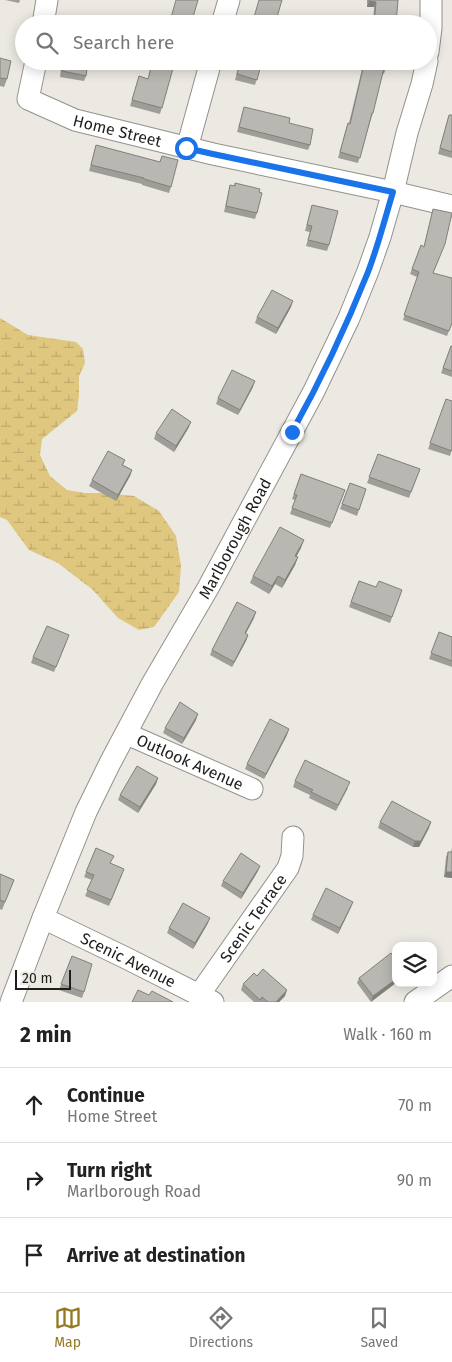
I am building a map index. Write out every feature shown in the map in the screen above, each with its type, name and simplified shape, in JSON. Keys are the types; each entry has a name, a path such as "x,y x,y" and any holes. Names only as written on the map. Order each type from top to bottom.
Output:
{"street":[{"path":"44,15 47,0"},
{"path":"225,15 229,0"},
{"path":"431,0 431,15"},
{"name":"Home Street","path":"34,70 28,99 75,120 186,148 452,206"},
{"path":"186,148 208,70"},
{"name":"Marlborough Road","path":"12,1002 79,826 152,684 208,588 314,391 348,318 368,271 393,192 425,70"},
{"name":"Outlook Avenue","path":"127,734 252,789"},
{"name":"Scenic Terrace","path":"206,998 288,868 292,856 293,837"},
{"name":"Scenic Avenue","path":"43,918 206,998"},
{"path":"415,1002 452,976"}],"green space":[{"path":"0,318 28,335 76,342 83,349 85,363 79,376 77,411 42,439 40,455 50,476 67,490 134,496 159,511 176,536 181,566 179,592 154,627 139,630 118,618 93,590 58,563 29,550 7,520 0,517"}],"building":[{"path":"176,0 198,0 194,15 172,15"},
{"path":"259,0 282,0 278,15 255,15"},
{"path":"398,0 397,15 375,15 376,2 369,1"},
{"path":"0,58 11,61 7,79 0,78"},
{"path":"62,70 87,70 86,76"},
{"path":"150,70 173,70 162,108 132,100 139,76 148,79"},
{"path":"238,70 260,70 257,80 237,74"},
{"path":"363,70 384,70 360,158 340,152 348,123 350,124"},
{"path":"244,107 290,118 289,123 313,129 310,145 239,127"},
{"path":"449,115 452,115 452,152 440,148"},
{"path":"96,145 160,162 162,156 178,160 171,187 144,178 91,165"},
{"path":"235,183 260,189 259,192 262,193 257,213 226,206 230,185 235,186"},
{"path":"312,205 338,211 329,245 308,240 312,226 307,225"},
{"path":"433,209 452,213 445,244 433,273 452,278 452,323 449,331 404,315 419,272 412,269 421,245 424,247"},
{"path":"272,290 293,301 278,328 257,317"},
{"path":"452,346 452,371 443,368"},
{"path":"232,370 255,381 240,410 218,398"},
{"path":"446,399 452,401 452,451 430,443"},
{"path":"172,409 191,422 176,446 156,433"},
{"path":"108,451 125,460 122,465 132,470 118,495 92,480"},
{"path":"378,454 420,469 411,492 369,477"},
{"path":"301,474 345,490 332,523 292,508 297,495 294,494"},
{"path":"350,483 366,489 359,510 342,504"},
{"path":"280,527 304,540 295,556 298,557 285,580 278,576 272,586 253,576"},
{"path":"359,581 376,587 379,581 402,590 392,617 351,602"},
{"path":"237,602 256,612 245,633 248,635 234,662 212,650"},
{"path":"47,626 69,635 56,667 33,657"},
{"path":"439,632 452,637 452,661 431,653"},
{"path":"180,702 198,714 184,738 165,728"},
{"path":"270,719 289,729 266,774 247,764"},
{"path":"305,760 350,782 338,805 311,792 313,790 295,781"},
{"path":"137,766 158,778 140,807 120,795"},
{"path":"392,801 431,822 421,841 415,841 380,822"},
{"path":"96,848 114,856 110,863 124,869 111,900 87,890 94,875 86,872"},
{"path":"448,852 452,852 452,872 446,872"},
{"path":"241,853 260,866 243,893 223,881"},
{"path":"0,874 14,880 5,902 0,900"},
{"path":"326,888 353,902 340,928 313,915"},
{"path":"183,903 210,918 195,943 169,928"},
{"path":"391,953 392,954 392,982 373,996 359,978"},
{"path":"72,956 92,964 84,992 61,984"},
{"path":"263,969 287,990 276,1002 268,1002 262,997 260,1000 243,984 254,973 257,976"},
{"path":"138,990 149,995 152,991 173,1002 132,1002"}],"route":[{"path":"186,148 393,192 368,271 314,391 292,432"}]}
